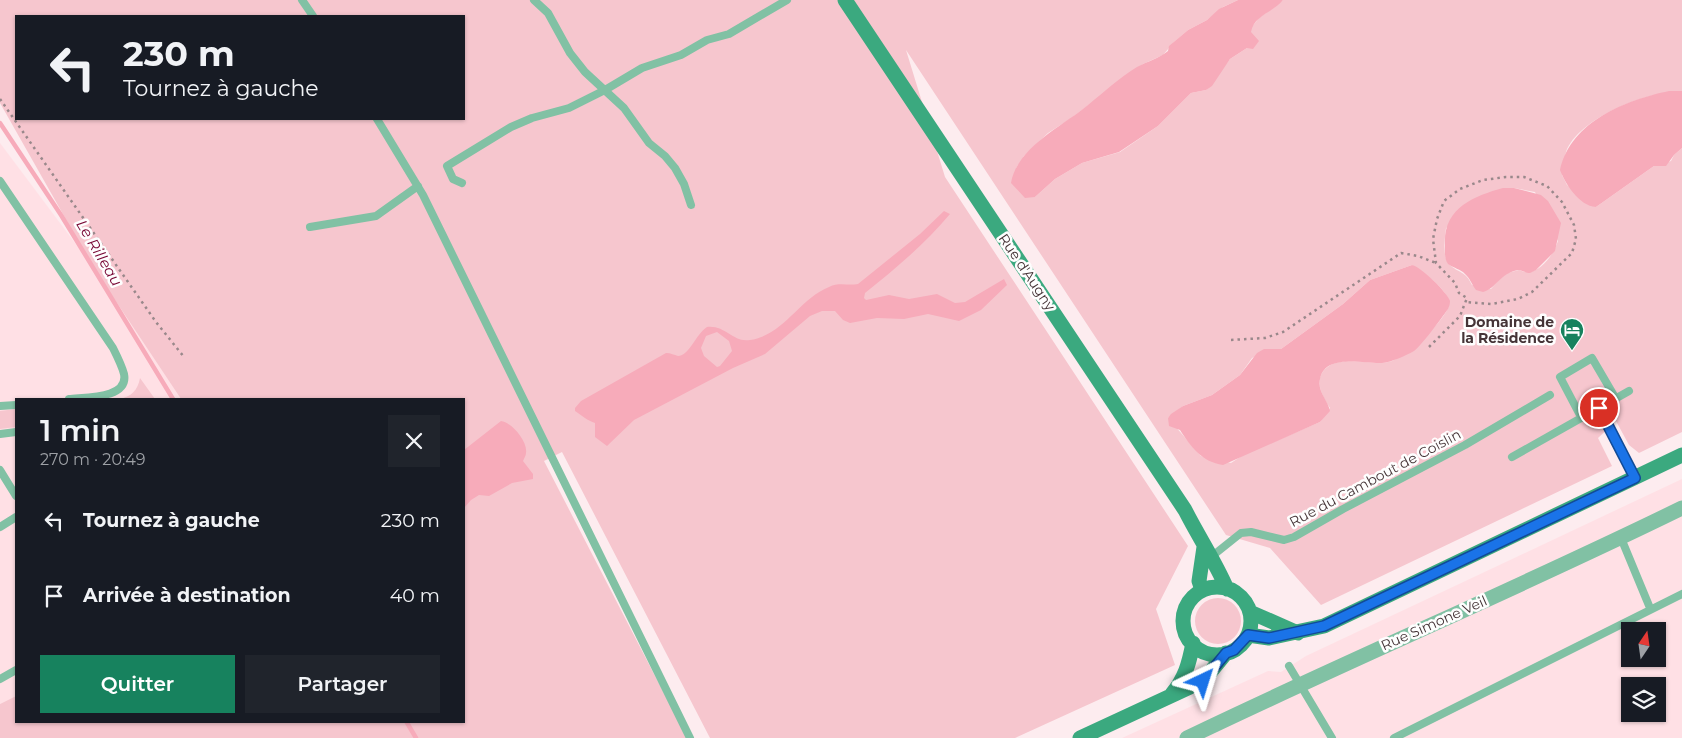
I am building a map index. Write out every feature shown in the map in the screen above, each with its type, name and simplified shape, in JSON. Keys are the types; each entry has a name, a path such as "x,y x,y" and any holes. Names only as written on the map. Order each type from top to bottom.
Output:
{"main road":[{"name":"Rue d'Augny","path":"845,0 1185,510 1227,588"},
{"path":"1248,635 1269,638 1298,633 1332,622 1682,455"},
{"path":"1202,590 1199,581 1207,552"},
{"path":"1213,587 1227,588 1241,597 1250,612 1251,626 1248,635 1234,650 1226,653 1206,652 1193,643 1184,628 1186,606 1202,590 1213,587"},
{"path":"1250,612 1298,633"},
{"path":"1169,697 1188,670 1193,643"},
{"path":"1080,738 1203,681 1226,653"}],"street":[{"name":"Rue Simone Veil","path":"1187,738 1298,684 1621,538 1682,508"}],"lane":[{"path":"302,0 312,15"},
{"path":"534,0 548,14 570,53 585,72 624,108 649,143 665,156 675,168 692,205"},
{"path":"462,183 453,179 447,166 511,127 532,118 569,108 605,90 642,68 681,55 707,40 729,34 787,0"},
{"path":"378,120 418,186 690,738"},
{"path":"0,181 113,348 125,376 123,386 115,394 78,398"},
{"path":"310,227 376,216 418,186"},
{"path":"1582,417 1560,377 1592,358 1616,398"},
{"path":"1512,457 1548,439 1582,417 1629,391"},
{"name":"Rue du Cambout de Coislin","path":"1207,552 1241,533 1251,532 1284,540 1294,537 1465,445 1550,395"},
{"path":"0,406 15,405"},
{"path":"1599,408 1635,478"},
{"path":"0,434 15,432"},
{"path":"0,470 15,494"},
{"path":"8,483 15,480"},
{"path":"0,527 15,518"},
{"path":"1621,538 1650,608"},
{"path":"1394,738 1650,608 1682,594"},
{"path":"1289,666 1298,684 1332,738"},
{"path":"0,679 15,671"}],"path":[{"path":"0,99 156,322 184,357"},
{"path":"1436,263 1433,239 1437,219 1444,201 1460,189 1482,180 1524,177 1547,186 1562,202 1574,225 1576,239 1572,253 1532,292 1518,299 1492,304 1466,302"},
{"path":"1231,340 1265,338 1283,332 1401,253 1418,256 1436,263 1455,283 1459,293 1467,298 1460,316 1429,347"}],"shaded area":[{"path":"0,0 1238,0 1223,7 1207,20 1188,30 1163,55 1143,64 1070,119 1048,133 1024,156 1016,168 1035,197 1055,179 1082,163 1120,152 1158,126 1191,93 1206,90 1230,59 1247,48 1251,28 1259,18 1283,0 1682,0 1682,91 1668,92 1634,101 1599,118 1584,128 1573,140 1566,152 1562,175 1567,185 1596,207 1654,166 1671,161 1674,155 1682,148 1682,432 1639,453 1629,445 1616,421 1598,438 1612,466 1321,605 1270,548 1226,535 906,50 945,177 1188,546 1156,609 1175,665 1015,738 710,738 562,452 544,461 687,738 0,738 0,704 15,696 15,723 465,723 465,398 180,398 93,267 0,103","holes":["1514,188 1535,192 1558,241 1548,259 1538,269 1526,272 1519,270 1504,274 1491,289 1472,285 1464,274 1449,264 1445,257 1446,228","1412,265 1428,276 1444,292 1448,297 1448,309 1426,335 1407,352 1392,361 1384,363 1345,361 1328,366 1322,373 1319,382 1323,396 1330,408 1320,422 1243,455 1231,463 1201,456 1168,418 1183,406 1212,395 1240,375 1252,358 1272,349 1281,349 1343,304 1370,280"]},
{"path":"1238,0 1283,0 1253,26 1251,32 1259,41 1253,49 1247,48 1230,59 1212,86 1206,90 1191,93 1158,126 1119,152 1082,163 1055,179 1035,197 1025,198 1011,183 1015,170 1022,159 1042,138 1078,113 1130,71 1168,51 1169,46 1188,30 1207,20 1219,9"},
{"path":"1669,91 1682,91 1682,148 1666,166 1654,166 1596,207 1584,203 1569,187 1560,170 1566,153 1576,138 1602,115 1635,100"},
{"path":"0,143 93,267 180,398 15,398 15,696 0,704"},
{"path":"1503,188 1514,188 1541,195 1548,201 1561,223 1555,251 1536,270 1530,273 1518,270 1507,274 1491,288 1483,292 1476,290 1463,272 1448,264 1445,257 1446,232 1449,222 1462,206 1481,195"},
{"path":"944,211 950,214 920,246 865,293 864,298 866,300 889,295 909,299 937,294 955,303 965,302 1004,279 1007,285 981,310 959,321 928,314 904,319 877,318 850,323 843,320 835,311 822,311 810,316 765,354 733,368 634,420 607,446 595,437 595,423 575,411 575,408 581,401 666,353 682,355 707,327 714,327 744,340 762,337 782,324 818,293 836,285 858,284 920,234","holes":["717,332 729,341 732,351 720,366 717,367 704,356 701,348 706,336"]},
{"path":"1412,265 1427,275 1444,292 1450,301 1448,309 1422,343 1407,355 1382,363 1337,363 1323,371 1319,383 1330,411 1320,422 1223,465 1203,457 1193,448 1180,430 1169,426 1168,418 1171,414 1183,406 1212,395 1240,375 1257,353 1264,349 1281,349 1343,304 1370,280"},
{"path":"140,378 154,398 123,398 127,397 138,386"},
{"path":"15,409 15,427 0,429 0,411"},
{"path":"501,421 505,422 514,428 522,438 526,448 523,461 533,474 533,479 512,483 489,496 479,495 465,507 465,449"},
{"path":"1682,479 1682,738 1122,738 1268,671 1281,672 1306,656"},
{"path":"1223,598 1235,604 1240,612 1240,630 1235,638 1227,643 1213,644 1201,638 1196,630 1195,616 1201,604 1209,599"}],"waterway":[{"name":"Le Rilleau","path":"0,123 61,215 172,398"},
{"name":"Le Rilleau","path":"407,723 416,738"}],"place":[{"name":"Domaine de la Résidence","path":"1572,351"}],"route":[{"path":"1203,681 1226,653 1234,650 1248,635 1269,638 1324,626 1635,478 1599,408"}]}
